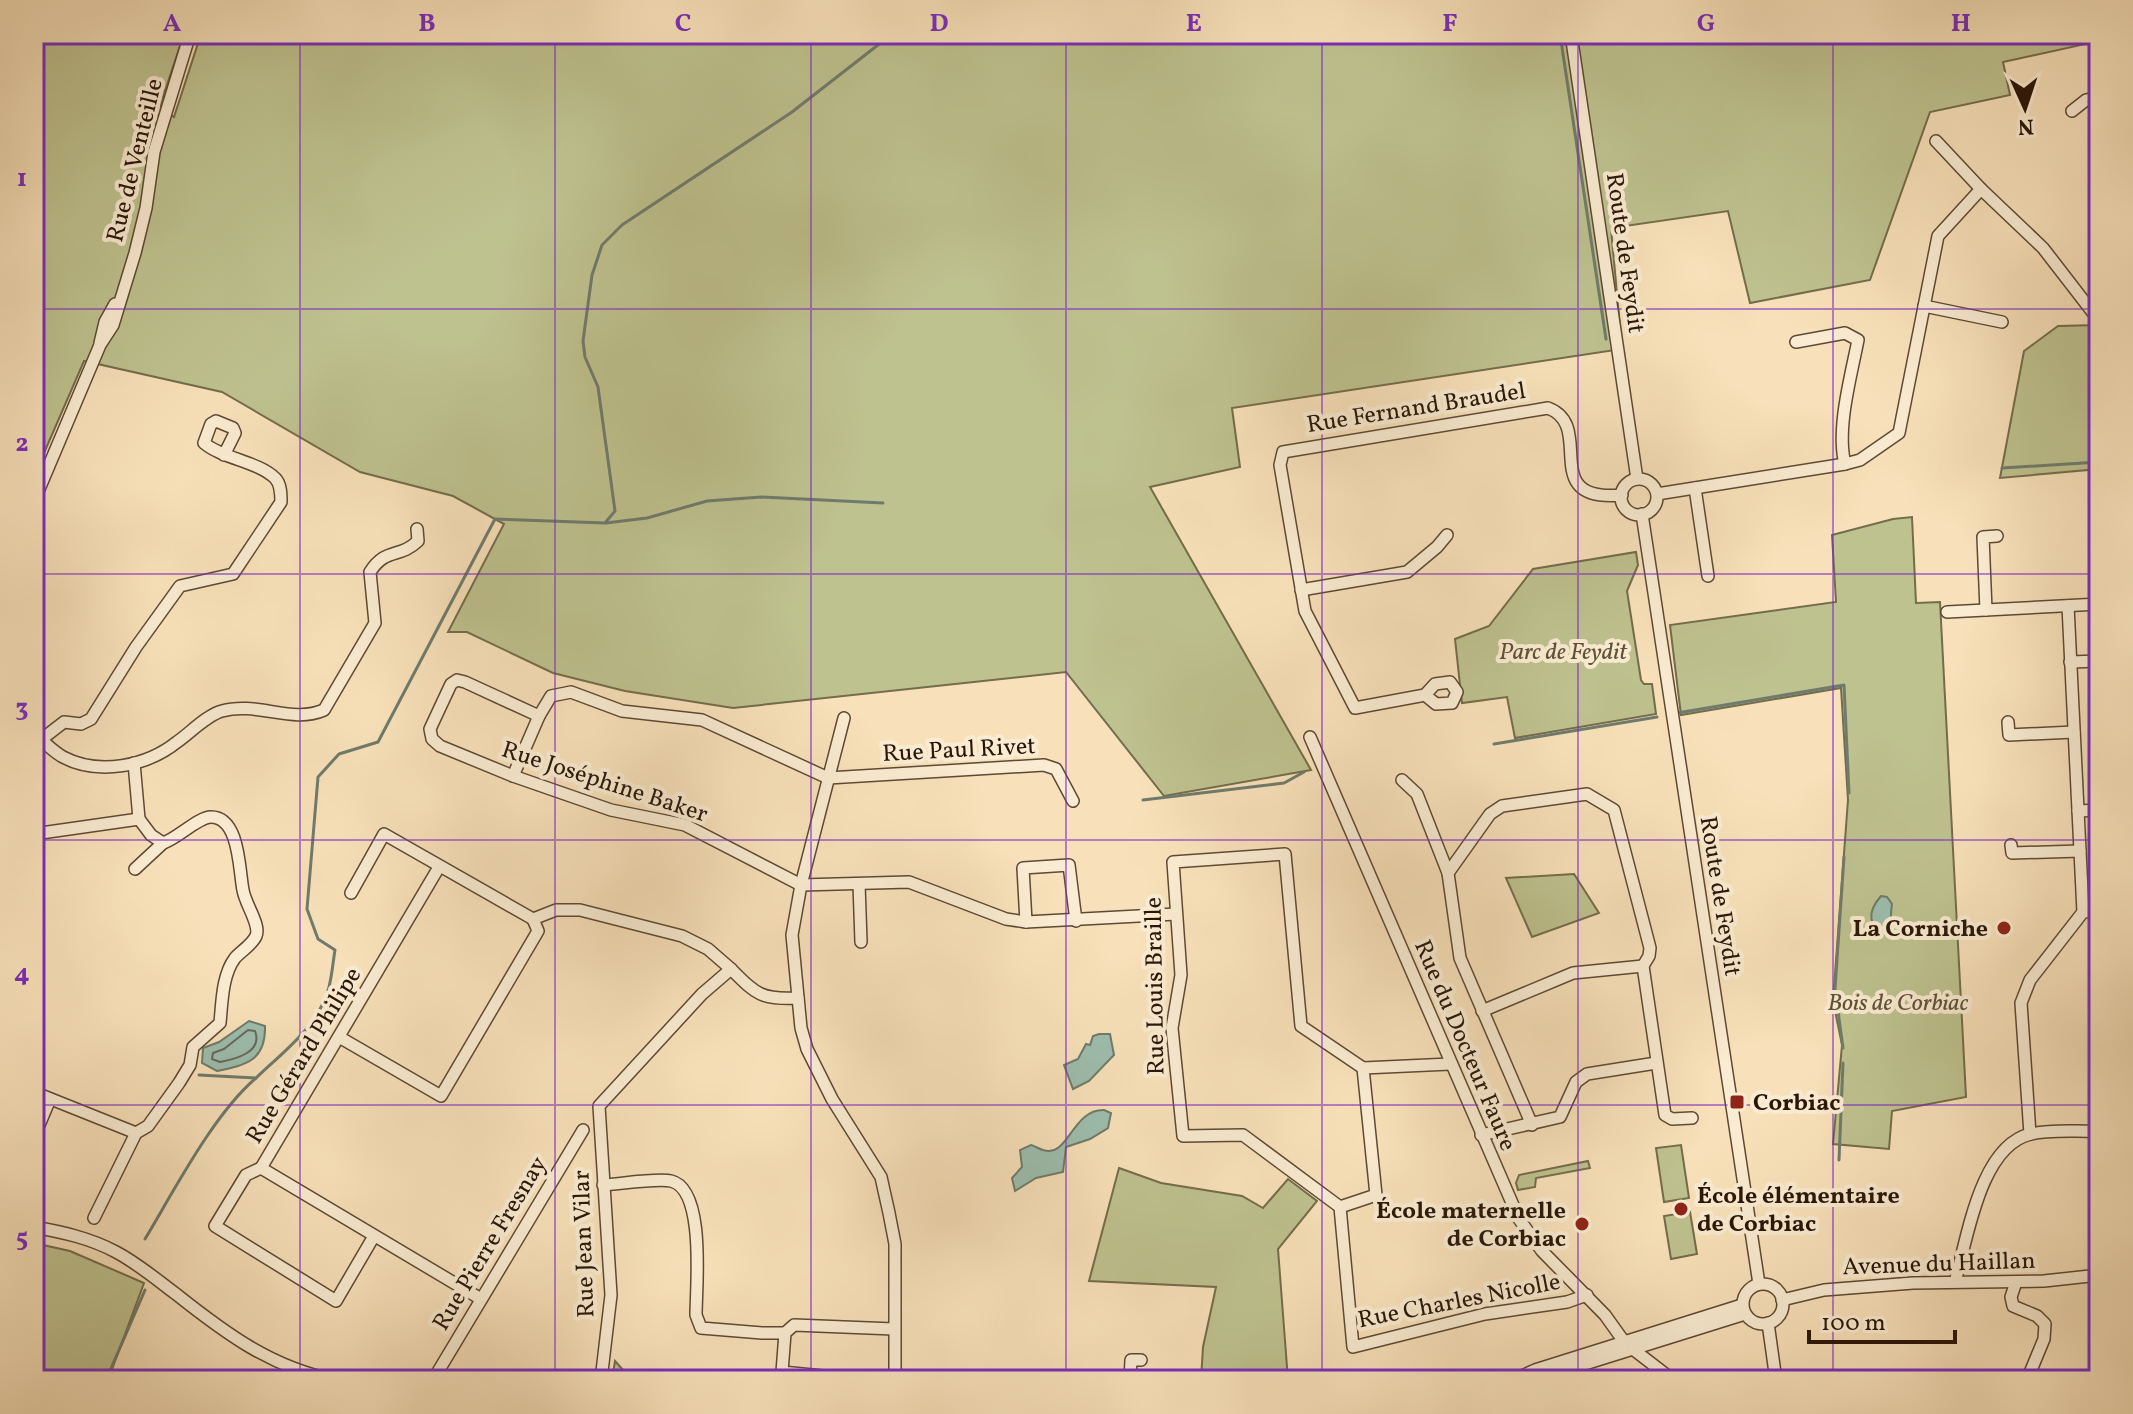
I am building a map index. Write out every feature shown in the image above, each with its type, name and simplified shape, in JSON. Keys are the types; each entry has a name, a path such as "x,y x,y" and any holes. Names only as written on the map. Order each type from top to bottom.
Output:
{"street":[{"name":"Rue de Venteille","path":"34,501 100,345 105,322 120,297 139,238 154,152 190,34"},
{"name":"Route de Feydit","path":"1571,34 1637,479"},
{"path":"2072,111 2086,100 2099,97"},
{"path":"1936,141 2043,248 2094,314"},
{"path":"1657,494 1845,464 1860,460 1899,433 1938,236 1981,189"},
{"path":"1924,306 2002,322"},
{"path":"1796,342 1845,333 1858,340 1845,413 1845,464"},
{"name":"Rue Fernand Braudel","path":"1425,695 1355,708 1305,611 1280,465 1283,452 1548,408 1559,412 1567,423 1573,475 1579,486 1589,494 1603,497 1622,495"},
{"path":"224,455 276,478 281,490 281,502 233,574 180,586 136,647 91,719 81,724 64,722 38,737 59,755 79,764 102,768 134,763 161,755 220,711 251,707 310,716 324,710 375,623 370,572 385,554 409,549 418,541 417,529"},
{"path":"1637,479 1650,483 1657,494 1654,507 1642,514 1625,508 1622,495 1627,484 1637,479"},
{"path":"1695,488 1708,576"},
{"name":"Route de Feydit","path":"1642,514 1759,1284"},
{"path":"1301,590 1407,572 1447,535"},
{"path":"1986,610 1983,537 1997,536"},
{"path":"1947,612 2099,604"},
{"path":"2030,1134 2021,1003 2030,980 2083,912 2068,606"},
{"path":"2070,662 2099,661"},
{"name":"Rue Joséphine Baker","path":"801,885 685,825 611,810 513,776 440,746 432,739 430,729 451,684 457,680 539,716 551,696 571,692 622,711 702,720 828,778"},
{"path":"513,776 539,716"},
{"path":"844,718 801,885 792,935 807,1049 832,1099 881,1177 895,1244 895,1380"},
{"path":"2008,722 2009,735 2074,732"},
{"name":"Rue du Docteur Faure","path":"1310,737 1519,1219 1542,1251 1587,1295 1629,1346 1673,1380"},
{"path":"134,763 139,819 151,835 163,843"},
{"name":"Rue Paul Rivet","path":"828,778 1044,765 1056,769 1073,801"},
{"path":"1402,780 1417,794 1448,873 1460,958 1532,1125"},
{"path":"1448,873 1490,814 1502,806 1587,794 1614,810 1650,948 1643,966 1665,1115 1672,1119 1692,1118"},
{"path":"2078,811 2099,810"},
{"path":"94,1218 136,1133 148,1126 179,1083 190,1065 193,1047 220,1023 225,984 233,960 256,937 257,925 247,907 235,838 227,826 211,817 163,843 135,869"},
{"path":"34,834 139,819"},
{"path":"339,1037 441,1096 538,931 533,919 384,834 351,893"},
{"path":"2011,845 2012,853 2080,851"},
{"name":"Rue Louis Braille","path":"1340,1207 1243,1135 1183,1136 1172,1028 1181,975 1173,862 1285,854 1301,1026 1363,1068"},
{"path":"1026,922 1023,868 1069,865 1076,921"},
{"name":"Rue Gérard Philipe","path":"439,867 261,1168 481,1299"},
{"path":"801,885 909,882 1006,919 1026,922 1176,914"},
{"path":"859,884 861,942"},
{"path":"533,919 556,910 580,910 682,936 708,949 756,992 771,999 798,998"},
{"path":"2083,912 2099,911"},
{"path":"1482,1011 1573,973 1643,966"},
{"name":"Rue Jean Vilar","path":"601,1380 611,1295 599,1106 702,994 731,969"},
{"path":"34,994 38,983 35,970"},
{"path":"1481,1135 1560,1117 1576,1082 1587,1074 1656,1063"},
{"path":"1340,1207 1376,1195 1363,1068 1450,1064"},
{"path":"34,1096 50,1099 136,1133"},
{"path":"34,1137 50,1099"},
{"name":"Rue Pierre Fresnay","path":"433,1380 583,1130"},
{"path":"1955,1282 1985,1177 2002,1152 2030,1134 2099,1131"},
{"path":"261,1168 246,1175 215,1226 336,1301 374,1236"},
{"path":"603,1185 673,1181 684,1189 697,1225 696,1315 701,1328 762,1333 785,1333 794,1325 894,1329"},
{"name":"Rue Charles Nicolle","path":"1340,1207 1353,1347 1485,1314 1567,1302 1587,1295"},
{"path":"34,1227 84,1238 122,1255 221,1329 274,1361 304,1373 335,1380"},
{"name":"Avenue du Haillan","path":"1782,1300 1824,1290 1955,1282 2016,1282 2099,1275"},
{"path":"2016,1282 2011,1297 2013,1306 2037,1316 2045,1324 2044,1339 2027,1380"},
{"path":"1759,1284 1774,1287 1782,1300 1780,1314 1768,1323 1751,1321 1744,1310 1746,1291 1759,1284"},
{"path":"1513,1380 1573,1369 1629,1346 1744,1310"},
{"path":"1768,1323 1776,1380"},
{"path":"785,1333 782,1372 864,1380"},
{"path":"1130,1380 1131,1360 1141,1360"}],"green space":[{"path":"34,34 184,34 160,106 174,117 201,34 2099,34 2099,41 2003,62 2010,95 1930,112 1870,280 1750,303 1728,211 1611,228 1622,349 1232,408 1240,467 1150,487 1311,770 1164,796 1066,672 733,708 625,691 553,673 467,632 448,632 504,524 453,496 360,472 222,392 84,361 34,476"},
{"path":"2099,325 2099,469 2000,478 2024,351 2058,326"},
{"name":"Bois de Corbiac","path":"1912,517 1916,603 1940,602 1966,1097 1892,1111 1889,1149 1833,1144 1842,1045 1833,1001 1848,800 1841,688 1681,715 1670,625 1836,602 1832,535"},
{"name":"Parc de Feydit","path":"1636,552 1638,565 1627,591 1641,680 1644,684 1652,684 1656,714 1515,738 1507,697 1462,703 1455,639 1489,626 1533,569"},
{"path":"2091,713 2099,713 2099,760 2094,761"},
{"path":"1574,874 1599,913 1532,937 1506,878"},
{"path":"1681,1145 1689,1198 1664,1202 1656,1148"},
{"path":"1588,1161 1590,1168 1536,1178 1535,1187 1518,1190 1516,1183 1519,1175"},
{"path":"1119,1168 1161,1183 1242,1196 1263,1208 1288,1179 1317,1201 1278,1249 1288,1380 1201,1380 1203,1347 1216,1287 1089,1281"},
{"path":"1690,1212 1697,1254 1671,1259 1664,1216"},
{"path":"34,1243 70,1251 144,1283 108,1380 34,1380"},
{"path":"615,1361 623,1370 650,1373 671,1380 612,1380"}],"water":[{"path":"1881,896 1887,897 1892,904 1888,936 1876,928 1871,919 1873,908"},
{"path":"249,1021 265,1026 262,1047 253,1059 217,1071 202,1063 203,1048 219,1042"},
{"path":"1110,1034 1114,1055 1089,1081 1073,1089 1064,1065 1078,1059 1086,1044 1090,1045 1093,1036"},
{"path":"1104,1110 1111,1113 1108,1128 1090,1139 1066,1147 1063,1172 1036,1178 1015,1191 1012,1178 1022,1167 1020,1150 1031,1145 1051,1151 1065,1141 1084,1117"}],"waterway":[{"path":"199,1075 256,1078 309,1026 324,1001 335,950 318,939 307,909 318,777 339,754 378,742 495,519 605,523 615,511 598,387 585,357 583,341 592,275 602,245 622,225 792,112 892,34"},
{"path":"1560,34 1606,339"},
{"path":"2002,468 2099,462"},
{"path":"606,523 647,518 707,501 761,497 883,503"},
{"path":"1677,713 1844,685 1849,793"},
{"path":"1494,744 1657,717"},
{"path":"1143,800 1284,783 1304,772"},
{"path":"1843,1048 1835,989 1844,857"},
{"path":"1839,1160 1843,1063"},
{"path":"145,1239 210,1132 240,1093 256,1078"},
{"path":"106,1380 145,1290"},
{"path":"250,1380 256,1373"}],"place":[{"name":"La Corniche","path":"2004,928"},
{"name":"Corbiac","path":"1737,1102"},
{"name":"École élémentaire de Corbiac","path":"1681,1209"},
{"name":"École maternelle de Corbiac","path":"1582,1224"}]}
